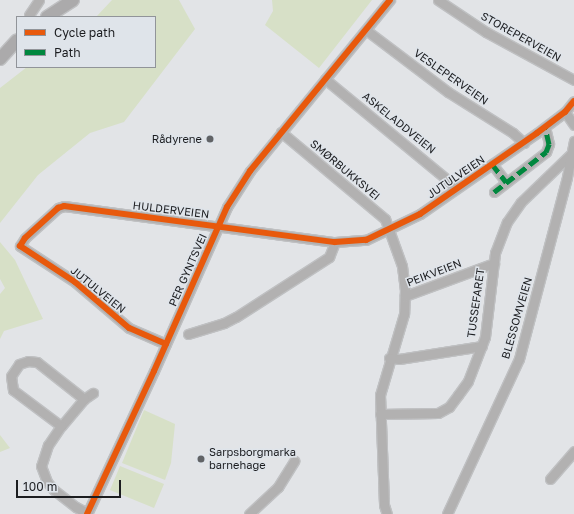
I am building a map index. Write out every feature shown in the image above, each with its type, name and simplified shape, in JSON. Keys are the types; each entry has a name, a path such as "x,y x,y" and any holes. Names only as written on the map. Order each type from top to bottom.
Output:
{"main road":[{"path":"49,16 73,0"},
{"path":"0,59 16,41"}],"street":[{"path":"29,15 39,0"},
{"name":"PER GYNTSVEI","path":"87,513 234,194 281,132 390,0"},
{"name":"STOREPERVEIEN","path":"438,0 486,32 574,80"},
{"name":"VESLEPERVEIEN","path":"366,30 448,92 513,133 524,142"},
{"name":"ASKELADDVEIEN","path":"325,79 457,188"},
{"name":"JUTULVEIEN","path":"336,242 360,242 415,217 545,127 565,112 574,101"},
{"path":"565,112 574,125"},
{"path":"494,192 546,152 548,140 545,127"},
{"name":"SMØRBUKKSVEI","path":"281,132 385,219 402,266 405,296 402,323 382,384 380,414 384,504 387,514"},
{"name":"BLESSOMVEIEN","path":"448,514 520,359 573,152 574,141"},
{"name":"TUSSEFARET","path":"380,414 442,412 448,407 468,381 482,346 487,328 494,263 501,236 514,211 573,152"},
{"path":"492,164 506,182"},
{"name":"HULDERVEIEN","path":"20,246 25,238 52,213 64,206 336,242"},
{"path":"188,334 224,323 236,317 329,257 336,242"},
{"name":"JUTULVEIEN","path":"20,246 75,282 129,328 166,344"},
{"name":"PEIKVEIEN","path":"405,296 494,263"},
{"path":"390,358 406,358 482,346"},
{"path":"60,426 13,390 10,380 16,367 28,361 37,362 84,399"},
{"path":"87,513 76,507 54,490 43,472 42,460 60,426 84,399 93,393"},
{"path":"550,479 574,451"},
{"path":"249,514 278,487 294,461"}],"green space":[{"path":"112,0 179,0 195,29 124,122 90,133 38,175 0,223 0,88 26,68 156,68 156,16 97,16"},
{"path":"272,0 372,0 319,68 265,25 273,11"},
{"path":"0,242 15,260 43,319 4,331 0,339 0,294 5,288 0,279"},
{"path":"144,410 175,424 171,463 165,480 122,463"},
{"path":"0,435 10,448 0,452"},
{"path":"120,466 164,484 154,508 110,490"}],"marked path":[{"path":"494,192 546,152 549,144 545,127"},
{"path":"492,164 506,182"}],"cycle path":[{"path":"87,514 154,371 227,207 250,171 390,0"},
{"path":"166,344 129,328 75,282 20,246 25,238 58,208 64,206 335,242 366,240 420,214 537,133 565,112 574,101"}],"place":[{"name":"Rådyrene","path":"210,139"},
{"name":"Sarpsborgmarka barnehage","path":"201,459"}]}
